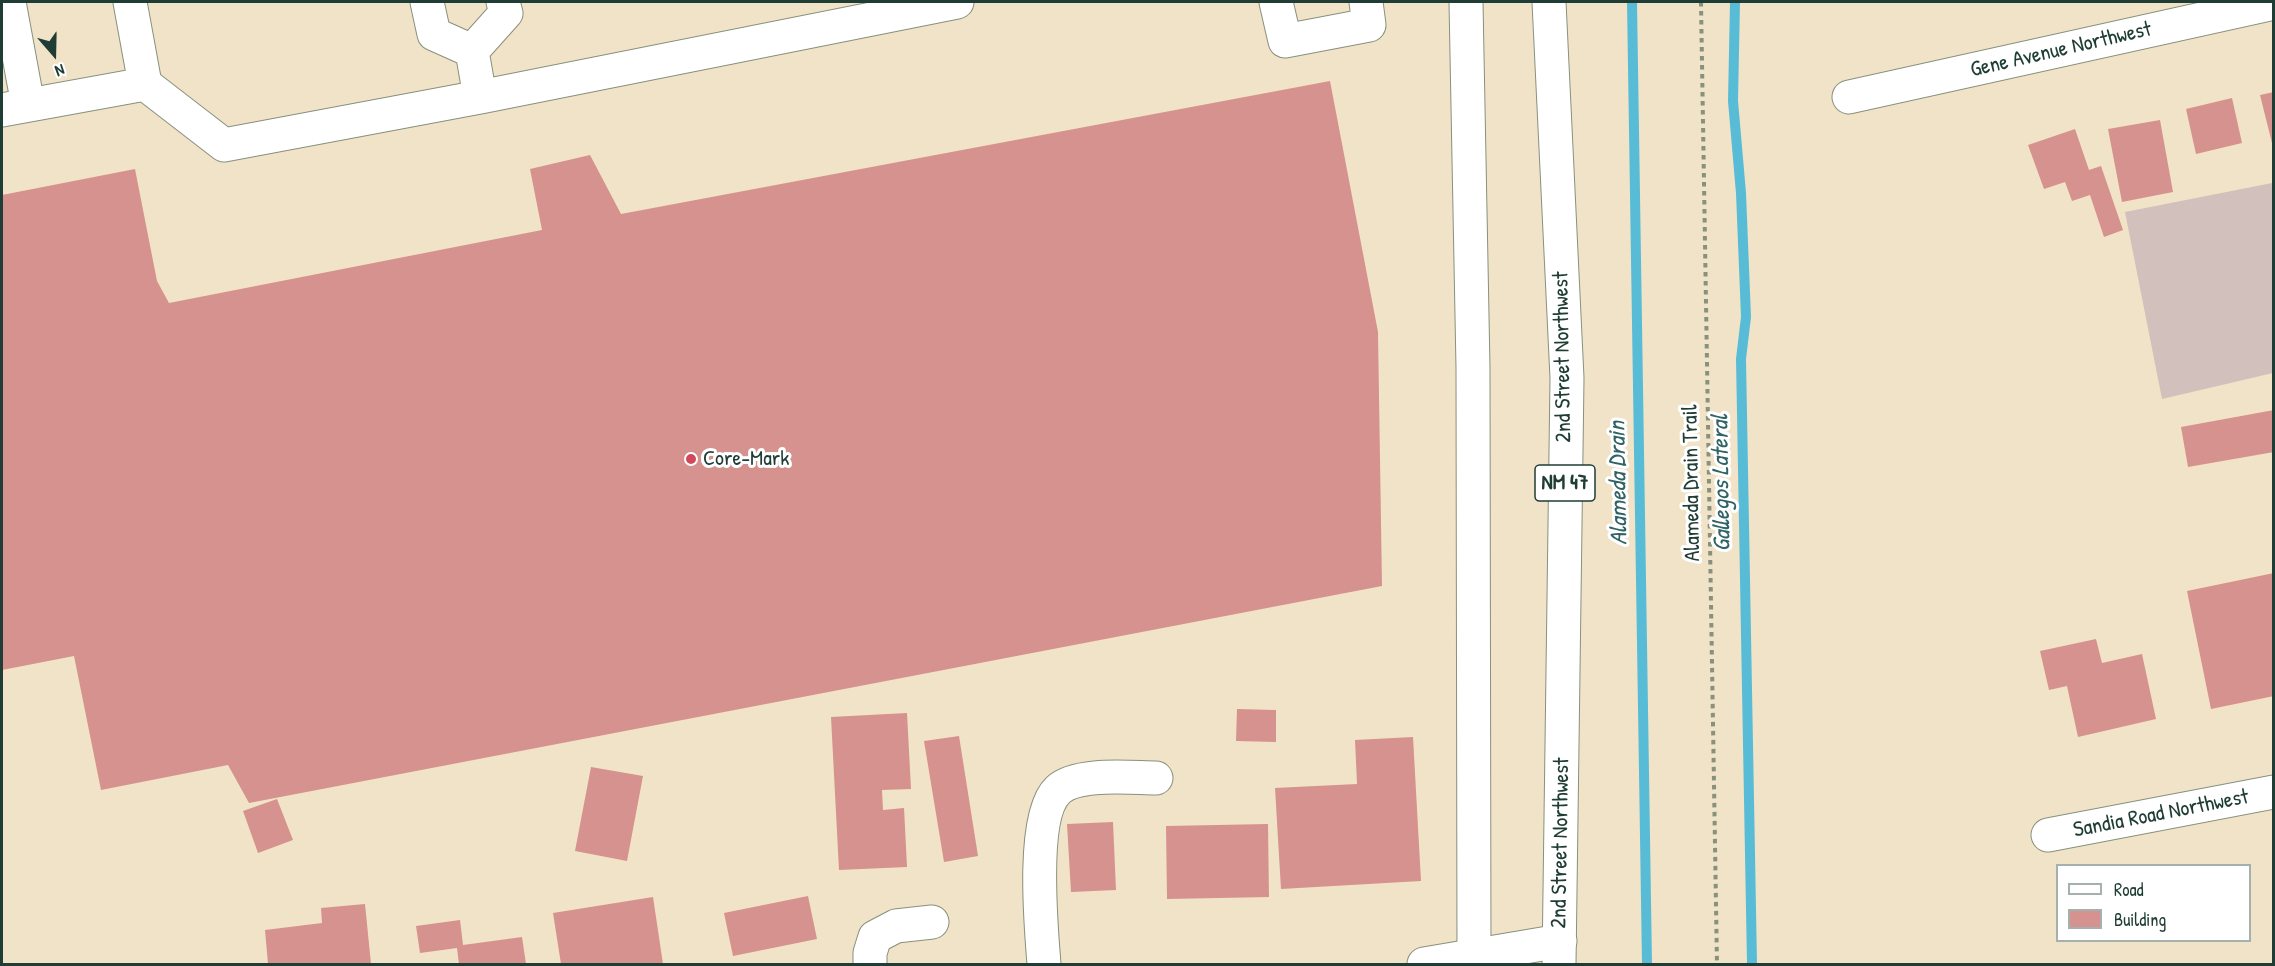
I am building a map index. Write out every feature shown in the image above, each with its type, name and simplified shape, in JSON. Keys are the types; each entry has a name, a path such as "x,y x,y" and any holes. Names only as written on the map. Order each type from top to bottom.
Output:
{"main road":[{"path":"9,2 15,108 146,84"},
{"path":"130,2 146,84 224,145 480,97 957,2"},
{"path":"427,2 434,34 472,51"},
{"path":"472,51 506,13 503,2"},
{"path":"1276,2 1285,41 1369,25 1365,2"},
{"path":"1466,2 1473,368 1474,961"},
{"name":"2nd Street Northwest","path":"1548,2 1567,378 1559,953"},
{"name":"Gene Avenue Northwest","path":"1849,97 2274,3"},
{"path":"472,51 480,97"},
{"path":"1044,964 1040,916 1042,827 1048,804 1059,789 1074,782 1097,777 1156,778"},
{"name":"Sandia Road Northwest","path":"2048,836 2274,792"},
{"path":"870,964 870,953 875,937 896,926 932,922"},
{"path":"1424,964 1559,953"}],"path":[{"name":"Alameda Drain Trail","path":"1701,2 1717,964"}],"shaded area":[{"path":"2272,183 2273,373 2162,399 2125,212"}],"building":[{"name":"Core-Mark","path":"1330,81 1378,332 1382,586 249,803 228,765 101,790 74,656 2,670 2,195 135,169 157,281 169,303 542,230 530,169 590,155 621,214"},
{"path":"2274,92 2274,147 2273,147 2260,95"},
{"path":"2232,98 2242,143 2196,154 2186,109"},
{"path":"2160,120 2173,192 2122,202 2108,129"},
{"path":"2075,129 2089,170 2101,166 2123,230 2104,237 2090,195 2072,201 2065,182 2044,189 2028,145"},
{"path":"2274,410 2274,452 2188,467 2181,427"},
{"path":"2274,573 2274,696 2211,709 2187,591"},
{"path":"2096,639 2102,663 2142,654 2156,719 2078,737 2067,686 2049,690 2040,651"},
{"path":"1237,709 1276,710 1276,742 1236,741"},
{"path":"907,713 911,789 882,790 883,810 904,808 907,867 839,870 831,717"},
{"path":"959,736 978,856 944,862 924,741"},
{"path":"1413,737 1421,881 1281,889 1275,788 1357,784 1355,740"},
{"path":"591,767 643,776 627,861 575,851"},
{"path":"277,799 293,840 258,853 243,811"},
{"path":"1113,822 1116,890 1071,892 1067,824"},
{"path":"1268,824 1269,897 1167,899 1166,826"},
{"path":"808,896 817,939 733,956 724,913"},
{"path":"653,897 663,964 561,964 553,913"},
{"path":"365,904 371,964 268,964 265,930 322,923 321,908"},
{"path":"460,920 463,945 522,937 526,964 459,964 457,948 420,953 416,926"}],"waterway":[{"name":"Alameda Drain","path":"1632,2 1647,964"},
{"name":"Gallegos Lateral","path":"1735,2 1733,101 1741,193 1746,317 1741,359 1752,964"}],"place":[{"name":"Core-Mark","path":"691,459"}]}
